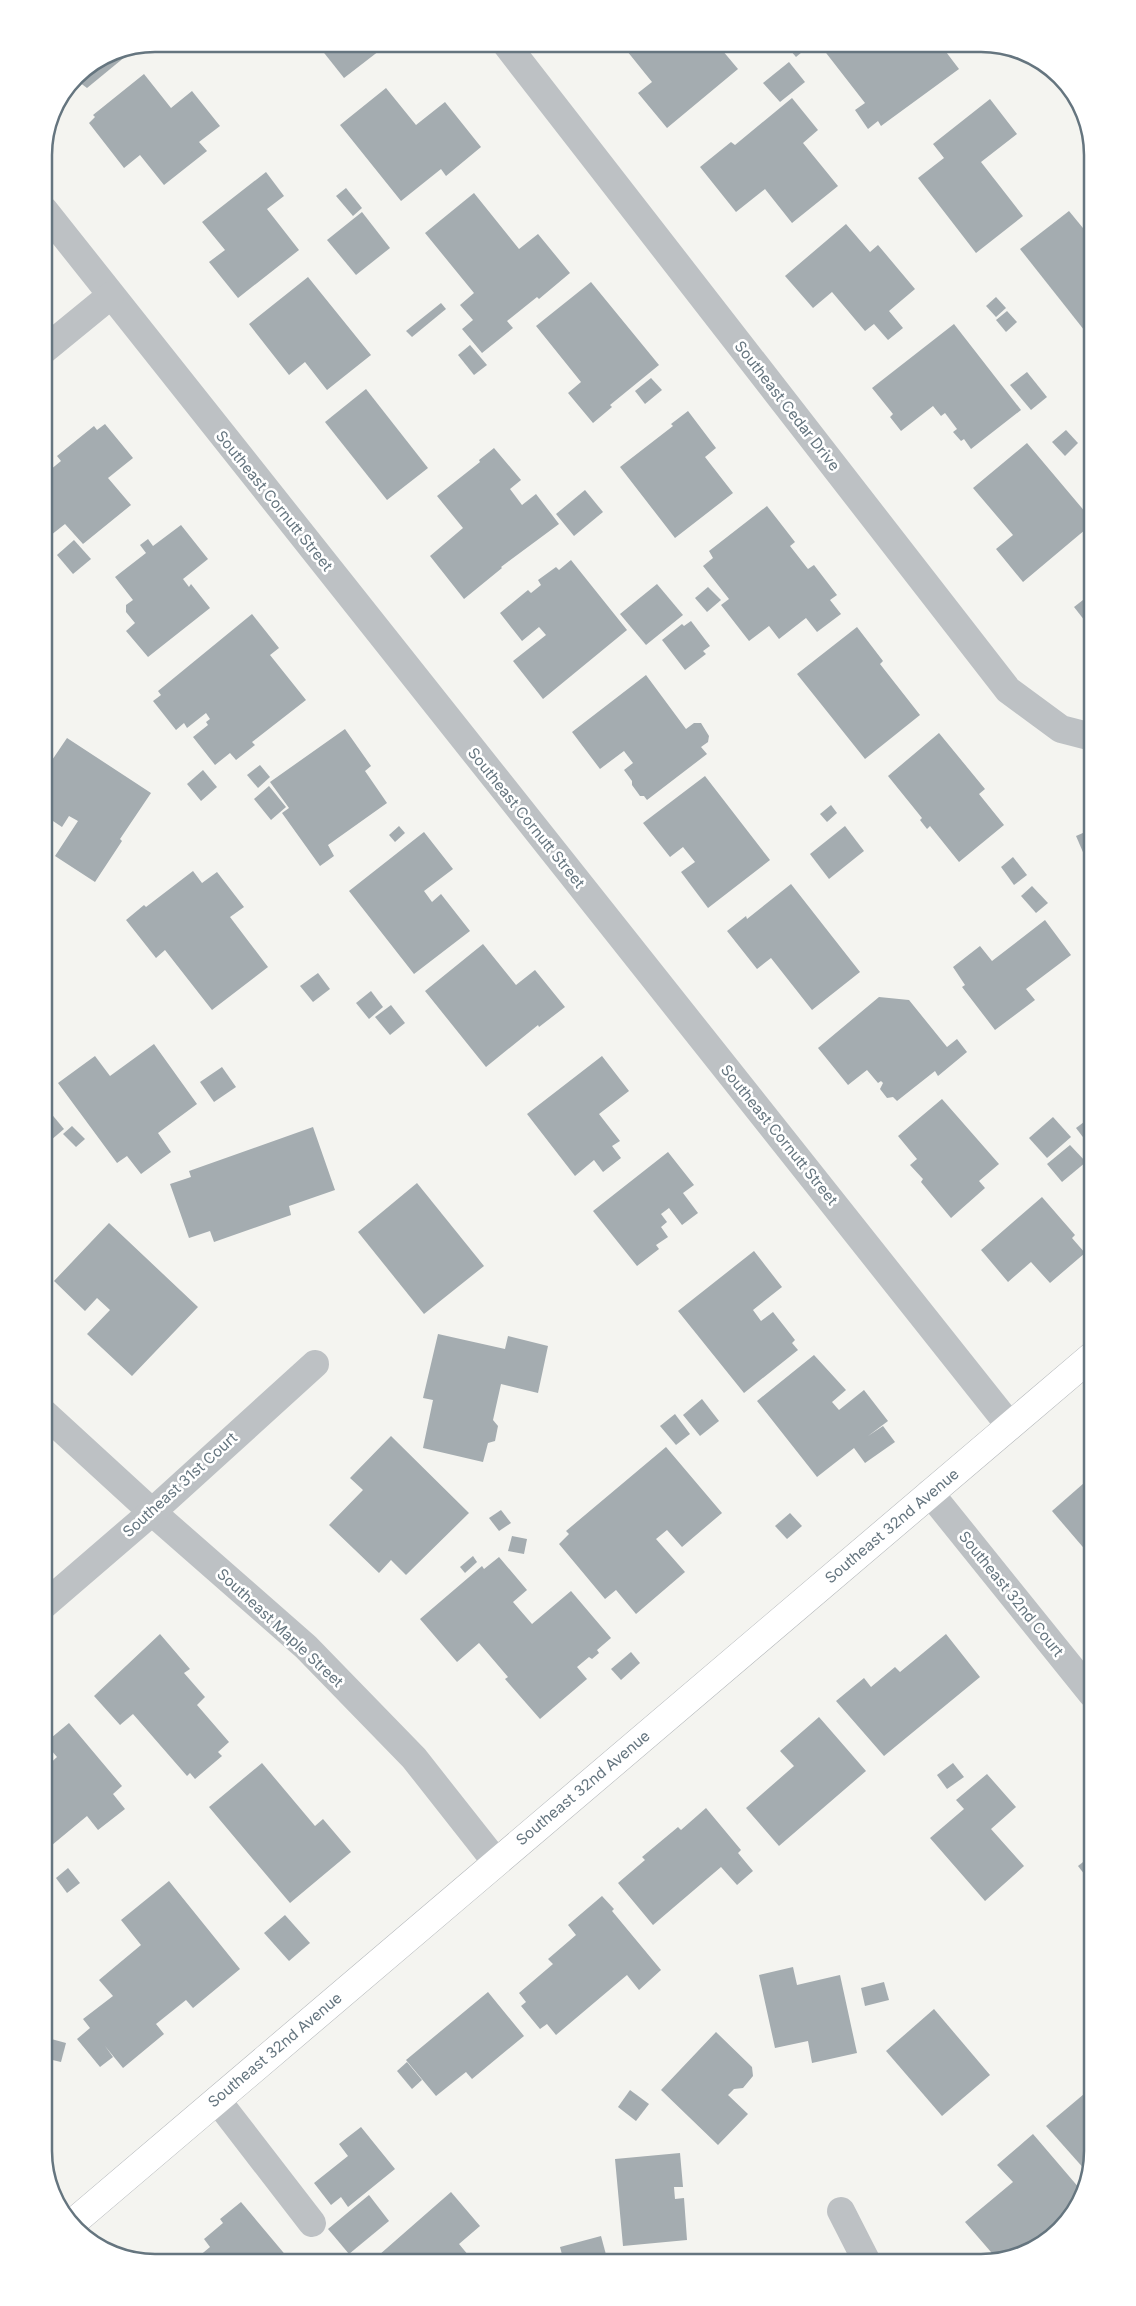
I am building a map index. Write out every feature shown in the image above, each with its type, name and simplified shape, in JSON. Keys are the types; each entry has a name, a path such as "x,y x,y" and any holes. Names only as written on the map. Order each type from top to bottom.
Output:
{"main road":[{"name":"Southeast 32nd Avenue","path":"78,2217 1084,1363"}],"street":[{"name":"Southeast Cedar Drive","path":"513,53 1008,690 1061,729 1084,735"},
{"name":"Southeast Cornutt Street","path":"53,222 110,296 1010,1426"},
{"path":"53,343 110,296"},
{"name":"Southeast 31st Court","path":"52,1597 152,1512 315,1364"},
{"name":"Southeast Maple Street","path":"52,1421 152,1512 306,1647 414,1758 496,1862"},
{"name":"Southeast 32nd Court","path":"930,1493 1084,1684"},
{"path":"217,2100 312,2223"},
{"path":"841,2211 863,2254"}],"building":[{"path":"324,53 376,53 344,78"},
{"path":"629,53 725,53 738,69 667,128 638,93 652,82"},
{"path":"793,53 801,53 796,57"},
{"path":"826,53 947,53 959,69 881,126 878,121 868,129 855,110 865,103"},
{"path":"125,57 87,88 82,84 93,74 110,63"},
{"path":"789,62 805,82 780,102 763,83"},
{"path":"144,74 171,108 192,91 220,126 199,142 207,151 164,185 140,155 124,168 89,123 95,117 93,115"},
{"path":"386,88 416,125 445,102 481,147 446,176 441,169 401,201 340,125"},
{"path":"792,98 818,130 803,143 838,186 792,223 765,189 736,212 700,167 731,142 735,145"},
{"path":"990,99 1017,134 981,162 1023,216 976,253 918,178 944,158 933,144"},
{"path":"266,172 284,196 267,209 299,250 238,298 209,262 225,250 202,222"},
{"path":"346,188 362,208 353,216 336,196"},
{"path":"474,193 519,249 538,234 570,273 539,299 537,297 507,321 513,328 482,353 462,329 473,320 460,305 474,293 425,233"},
{"path":"1069,211 1084,229 1084,330 1020,249"},
{"path":"362,212 390,248 356,275 327,240"},
{"path":"846,224 870,252 878,245 915,289 889,311 903,328 888,340 874,324 865,331 832,292 813,308 785,276"},
{"path":"308,277 371,355 327,390 305,362 289,375 249,324"},
{"path":"591,282 659,365 610,405 612,407 593,423 568,393 581,382 536,326"},
{"path":"996,297 1006,308 996,317 986,306"},
{"path":"441,303 446,309 412,337 406,331"},
{"path":"1007,311 1017,322 1006,332 996,320"},
{"path":"954,324 1021,410 971,449 964,439 961,441 953,432 957,429 945,413 941,416 933,406 901,431 890,417 893,414 872,388"},
{"path":"470,345 487,365 474,375 458,355"},
{"path":"1027,372 1047,397 1031,410 1010,385"},
{"path":"651,378 662,390 645,404 635,391"},
{"path":"366,389 428,468 387,500 325,422"},
{"path":"688,411 716,448 705,457 733,493 675,538 620,467 673,426 671,424"},
{"path":"105,424 133,458 108,478 131,505 83,544 65,524 53,534 53,468 61,461 57,456 94,426 97,430"},
{"path":"1066,430 1078,443 1065,456 1052,442"},
{"path":"1027,443 1084,511 1084,531 1023,582 996,549 1013,535 973,488"},
{"path":"494,448 521,480 510,489 522,505 536,494 559,524 501,567 464,599 430,556 463,528 437,496 480,462 479,460"},
{"path":"585,490 603,512 574,536 556,514"},
{"path":"767,506 795,542 790,546 808,569 814,565 837,595 830,600 841,614 817,632 806,618 779,639 769,626 749,641 721,605 729,599 703,566 713,558 709,551"},
{"path":"181,525 208,559 183,579 189,587 191,584 210,608 148,657 126,631 135,623 126,612 126,605 133,600 115,577 146,553 140,545 148,539 153,546"},
{"path":"74,540 91,559 73,574 57,555"},
{"path":"571,560 627,630 543,699 513,661 546,635 539,627 522,641 500,613 528,590 531,593 541,585 538,580 556,567 559,570"},
{"path":"657,584 683,615 646,645 620,614"},
{"path":"708,587 721,600 707,612 695,598"},
{"path":"1084,599 1084,620 1074,607"},
{"path":"252,614 279,648 270,655 306,700 252,742 255,745 236,760 230,753 215,765 193,737 208,725 206,722 210,719 206,713 187,728 184,723 176,730 153,701 161,695 158,691"},
{"path":"691,621 710,646 703,651 706,654 685,670 662,640 682,624 684,626"},
{"path":"857,627 883,661 880,664 920,715 865,759 797,674"},
{"path":"646,675 686,729 694,723 701,723 709,736 708,742 701,747 707,754 647,800 644,796 640,796 624,770 633,763 624,751 600,769 572,732"},
{"path":"345,729 371,766 365,771 387,803 328,845 334,856 320,866 282,813 289,808 270,782"},
{"path":"939,733 985,789 979,794 1004,825 959,862 930,826 927,829 920,820 922,818 888,776"},
{"path":"67,738 151,793 120,839 122,841 95,882 55,856 78,821 69,816 62,827 53,821 53,759"},
{"path":"260,765 270,777 258,788 247,775"},
{"path":"203,770 217,787 201,801 187,784"},
{"path":"705,776 770,860 708,908 681,872 695,862 683,847 670,857 643,823"},
{"path":"269,786 286,807 271,820 254,799"},
{"path":"831,805 837,813 827,822 820,814"},
{"path":"399,826 405,833 395,842 389,835"},
{"path":"845,826 864,851 829,879 810,854"},
{"path":"424,832 453,869 424,891 432,902 441,894 470,931 414,974 349,891"},
{"path":"1084,832 1084,854 1076,836"},
{"path":"1013,857 1027,875 1014,885 1001,867"},
{"path":"193,871 202,883 217,872 244,907 230,917 268,967 212,1010 165,950 156,958 126,920"},
{"path":"791,884 860,972 812,1010 771,958 757,969 727,931 746,916 747,919"},
{"path":"1032,886 1048,903 1036,913 1021,896"},
{"path":"1045,920 1071,955 1026,989 1035,1000 995,1030 962,987 965,985 953,967 980,946 992,961"},
{"path":"483,944 516,985 535,970 565,1007 539,1027 538,1025 486,1067 425,991"},
{"path":"318,973 330,989 313,1002 300,986"},
{"path":"371,991 383,1007 369,1019 356,1003"},
{"path":"879,997 909,1000 947,1047 957,1039 967,1052 938,1076 935,1071 897,1101 893,1097 887,1098 880,1089 883,1083 881,1081 878,1083 867,1070 848,1085 818,1048"},
{"path":"391,1005 405,1023 390,1035 375,1017"},
{"path":"154,1044 197,1104 158,1133 171,1152 141,1174 127,1156 117,1163 58,1083 95,1056 110,1076"},
{"path":"602,1056 629,1091 599,1114 620,1141 612,1146 621,1158 603,1172 594,1160 575,1176 527,1114"},
{"path":"222,1067 236,1087 214,1102 200,1082"},
{"path":"942,1099 999,1164 979,1181 985,1188 951,1218 921,1182 923,1179 910,1165 917,1159 898,1136"},
{"path":"53,1115 64,1129 53,1139"},
{"path":"1053,1117 1071,1137 1047,1158 1029,1138"},
{"path":"1084,1122 1084,1138 1076,1128"},
{"path":"72,1126 85,1139 76,1147 63,1134"},
{"path":"313,1127 335,1190 289,1206 291,1215 214,1242 210,1231 189,1238 170,1184 191,1177 189,1171"},
{"path":"1070,1145 1084,1160 1084,1164 1062,1182 1047,1164"},
{"path":"668,1152 694,1185 683,1193 698,1213 682,1225 669,1208 661,1214 667,1222 661,1227 668,1237 656,1245 659,1249 637,1266 593,1211"},
{"path":"417,1183 484,1266 424,1314 358,1232"},
{"path":"1042,1197 1075,1235 1072,1238 1084,1254 1050,1283 1031,1262 1008,1282 981,1250"},
{"path":"109,1223 198,1307 132,1376 87,1334 110,1310 97,1298 85,1311 54,1281"},
{"path":"754,1251 782,1287 753,1310 761,1321 773,1312 795,1340 792,1343 798,1350 744,1393 678,1311"},
{"path":"438,1334 505,1349 508,1336 548,1346 538,1393 501,1384 493,1420 498,1426 495,1441 488,1443 483,1462 423,1448 433,1400 423,1398"},
{"path":"814,1355 846,1390 832,1402 839,1410 864,1390 888,1421 868,1436 883,1426 895,1442 865,1463 854,1448 817,1477 757,1401"},
{"path":"702,1399 719,1421 700,1436 683,1415"},
{"path":"675,1414 690,1434 676,1445 660,1426"},
{"path":"391,1436 469,1513 406,1575 391,1560 379,1573 329,1525 363,1490 350,1478"},
{"path":"666,1447 722,1513 682,1547 667,1530 656,1539 685,1572 636,1614 616,1590 605,1599 559,1544 569,1534 566,1531"},
{"path":"1084,1483 1084,1548 1052,1511"},
{"path":"501,1510 511,1523 499,1531 489,1518"},
{"path":"790,1513 802,1526 787,1539 775,1526"},
{"path":"512,1536 527,1539 524,1554 508,1551"},
{"path":"473,1556 477,1562 465,1573 460,1567"},
{"path":"499,1557 527,1590 513,1602 532,1624 571,1591 611,1638 597,1650 599,1653 592,1659 589,1657 577,1667 587,1679 540,1719 505,1679 508,1677 479,1643 457,1662 420,1619 482,1566 484,1569"},
{"path":"160,1634 190,1669 184,1673 205,1697 197,1705 229,1742 218,1752 222,1756 195,1779 190,1773 187,1776 133,1714 120,1725 94,1696"},
{"path":"946,1634 980,1677 884,1756 836,1701 864,1678 871,1687 895,1667 900,1672"},
{"path":"631,1652 640,1663 621,1680 611,1669"},
{"path":"819,1717 866,1771 779,1846 746,1808 794,1766 780,1751"},
{"path":"69,1723 122,1786 113,1794 125,1809 98,1830 87,1816 52,1845 52,1761 57,1757 52,1751 52,1737"},
{"path":"262,1763 315,1826 323,1819 351,1852 290,1903 209,1807"},
{"path":"953,1763 964,1777 947,1789 937,1775"},
{"path":"987,1774 1016,1807 991,1829 1024,1866 985,1901 930,1838 964,1809 956,1800"},
{"path":"706,1808 741,1850 738,1853 753,1871 737,1885 721,1867 653,1925 618,1883 645,1860 642,1857 678,1827 681,1830"},
{"path":"1084,1861 1084,1874 1078,1866"},
{"path":"68,1868 80,1883 67,1893 56,1878"},
{"path":"169,1881 240,1969 193,2008 186,2000 156,2024 164,2034 123,2068 105,2046 113,2057 100,2067 77,2039 90,2028 83,2019 113,1996 99,1980 141,1945 121,1920"},
{"path":"602,1896 614,1909 612,1911 661,1970 639,1990 627,1975 556,2035 547,2024 540,2029 521,2006 526,2002 519,1993 553,1964 548,1959 576,1935 568,1925"},
{"path":"285,1915 310,1943 289,1961 264,1933"},
{"path":"793,1967 797,1985 840,1975 857,2053 812,2063 808,2041 775,2048 759,1975"},
{"path":"884,1982 889,2000 865,2006 861,1988"},
{"path":"488,1992 524,2036 472,2079 466,2072 436,2096 406,2060"},
{"path":"934,2009 990,2075 942,2116 886,2051"},
{"path":"716,2032 752,2067 753,2076 743,2088 734,2089 728,2095 748,2114 718,2145 661,2090"},
{"path":"52,2039 66,2043 61,2062 52,2060"},
{"path":"407,2062 422,2080 412,2089 397,2071"},
{"path":"630,2090 649,2104 636,2121 618,2107"},
{"path":"1084,2094 1083,2167 1046,2126"},
{"path":"361,2127 395,2169 348,2207 341,2197 331,2205 314,2183 348,2156 339,2144"},
{"path":"1033,2134 1077,2186 1066,2208 1043,2232 1020,2246 1001,2252 992,2253 965,2222 1013,2182 997,2165"},
{"path":"680,2153 683,2187 674,2187 675,2199 684,2198 687,2240 623,2246 615,2159"},
{"path":"451,2192 480,2226 459,2244 467,2253 381,2253"},
{"path":"369,2195 389,2221 350,2253 328,2229"},
{"path":"241,2202 284,2253 203,2253 210,2247 204,2239 223,2223 220,2219"},
{"path":"601,2236 606,2254 562,2253 560,2247"}]}
